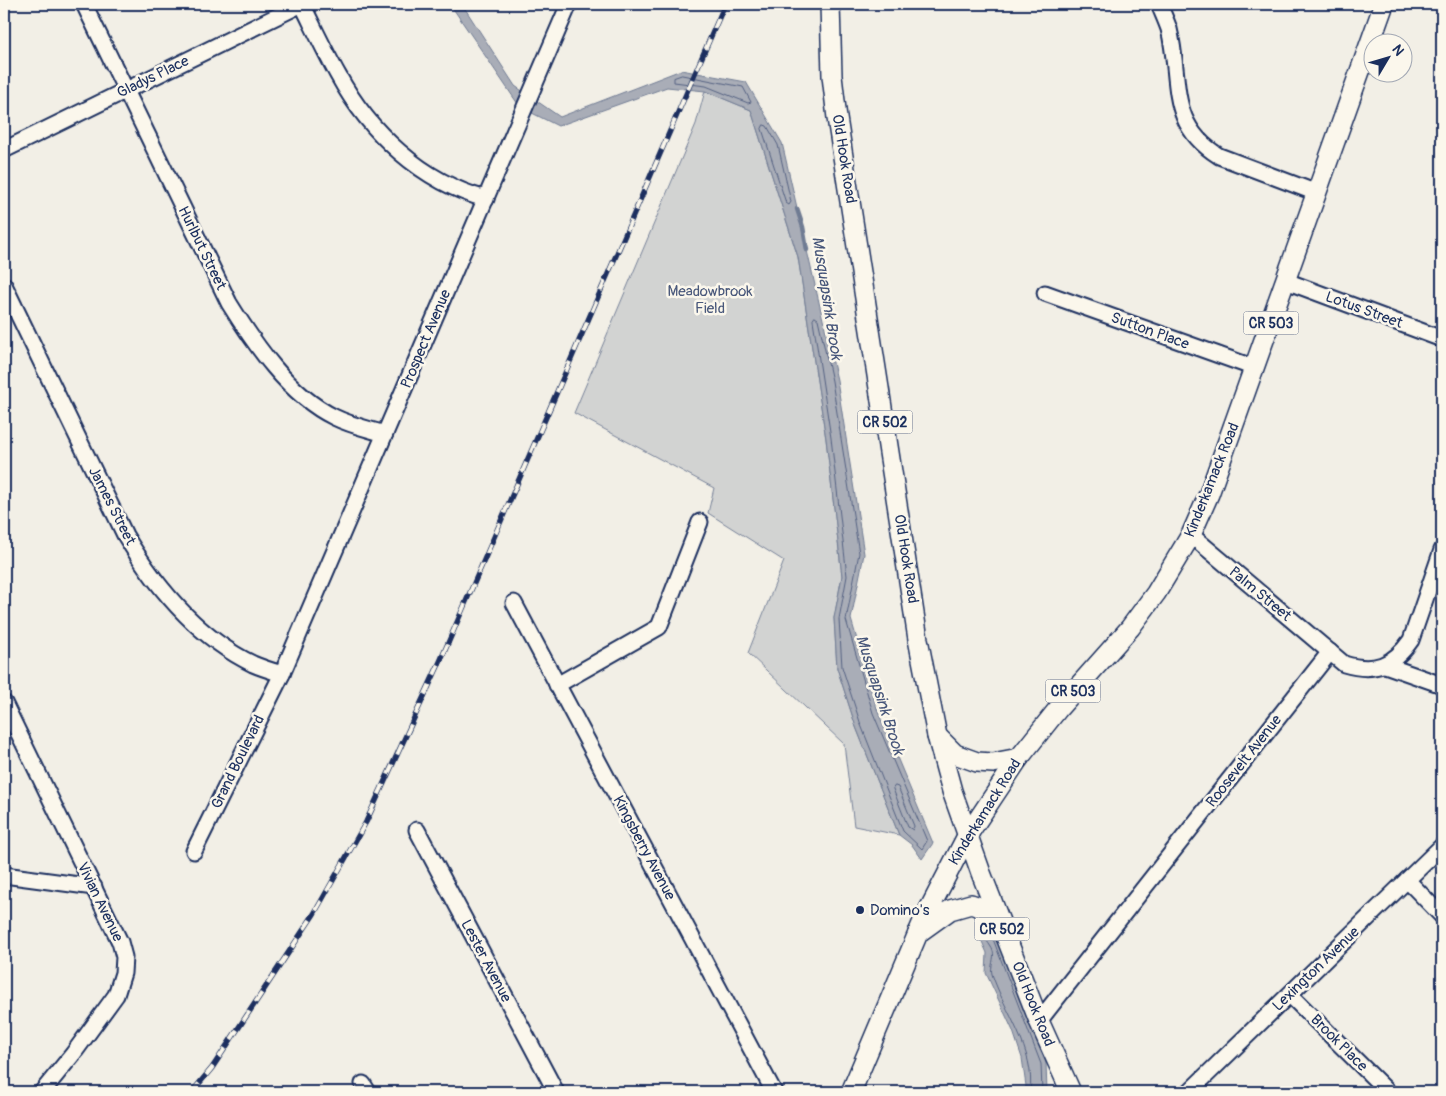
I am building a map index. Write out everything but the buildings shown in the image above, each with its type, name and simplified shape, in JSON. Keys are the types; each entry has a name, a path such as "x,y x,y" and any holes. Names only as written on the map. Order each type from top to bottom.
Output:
{"main road":[{"name":"Old Hook Road","path":"830,4 832,76 837,118 918,639 937,736 967,836 1039,1022 1071,1092"},
{"name":"Kinderkamack Road","path":"851,1092 941,883 967,836 1019,758 1058,709 1130,628 1156,593 1191,535 1209,494 1255,368 1384,4"},
{"path":"937,736 954,754 977,762 993,763 1019,758"},
{"path":"918,934 950,910 971,904 996,913"}],"street":[{"name":"Hurlbut Street","path":"84,4 229,303 248,334 277,370 315,406 346,422 385,434"},
{"name":"Gladys Place","path":"4,150 302,4"},
{"path":"302,4 338,76 374,127 396,149 425,172 446,185 467,194 486,199"},
{"name":"Prospect Avenue","path":"282,674 569,4"},
{"path":"1159,4 1169,29 1181,112 1193,134 1205,147 1219,156 1317,193"},
{"name":"Lotus Street","path":"1286,281 1442,339"},
{"name":"James Street","path":"4,285 125,535 142,563 165,594 187,617 217,641 254,665 282,674"},
{"name":"Sutton Place","path":"1045,293 1255,368"},
{"path":"557,685 659,627 700,522"},
{"name":"Palm Street","path":"1191,535 1330,652"},
{"path":"1330,652 1344,664 1357,668 1371,668 1384,665 1403,652 1411,640 1442,550"},
{"name":"Kingsberry Avenue","path":"514,603 774,1092"},
{"name":"Roosevelt Avenue","path":"1039,1022 1330,652"},
{"path":"1384,665 1442,685"},
{"name":"Grand Boulevard","path":"194,851 282,674"},
{"name":"Vivian Avenue","path":"4,703 120,942 124,957 124,973 116,994 73,1054 42,1092"},
{"name":"Lester Avenue","path":"417,830 556,1092"},
{"name":"Lexington Avenue","path":"1189,1092 1442,846"},
{"path":"4,875 94,887"},
{"path":"1407,880 1442,916"},
{"name":"Brook Place","path":"1290,994 1388,1092"}],"green space":[{"name":"Meadowbrook Field","path":"705,91 751,110 798,257 826,439 842,576 834,618 837,668 856,727 899,835 854,826 844,744 748,653 784,561 708,513 714,488 574,413 696,124"}],"water":[{"path":"450,4 462,4 515,86 560,117 681,70 746,82 782,143 837,380 864,554 851,619 878,712 933,843 922,859 912,845 899,835 856,727 837,668 834,618 842,576 826,439 798,257 751,110 705,91 667,87 558,126 520,107"},
{"path":"995,930 1046,1063 1047,1092 1025,1092 1026,1086 1022,1058 1013,1031 986,973 987,953 980,937"}],"waterway":[{"name":"Musquapsink Brook","path":"797,209 803,227 807,250"}],"railway":[{"path":"192,1092 212,1068 314,914 366,822 439,664 725,4"}],"place":[{"name":"Domino's","path":"860,910"}]}
